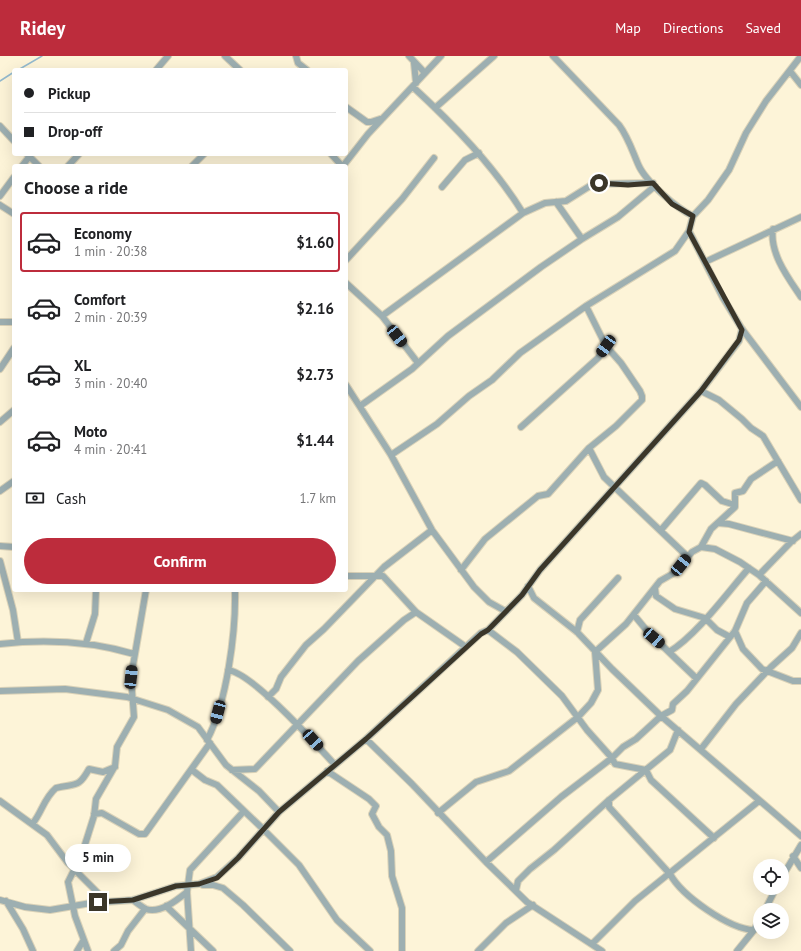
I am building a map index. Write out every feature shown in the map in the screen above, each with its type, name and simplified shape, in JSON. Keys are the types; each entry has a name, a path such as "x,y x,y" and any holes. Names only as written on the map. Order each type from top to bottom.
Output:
{"street":[{"path":"158,68 168,56"},
{"path":"225,56 238,68"},
{"path":"296,56 298,63 304,68"},
{"path":"409,56 425,73"},
{"path":"344,164 383,118 441,56"},
{"path":"435,108 494,56"},
{"path":"553,56 619,125 627,137 638,164 654,184 672,204 693,216"},
{"path":"390,455 437,424 469,396 492,380 520,354 586,306 675,251 689,232 693,216 708,200 729,170 746,133 766,101 801,56"},
{"path":"414,62 415,85 479,153 506,186 523,213"},
{"path":"790,71 801,85"},
{"path":"348,108 367,122 383,118"},
{"path":"0,126 12,139"},
{"path":"442,187 465,160 479,153"},
{"path":"29,156 37,164"},
{"path":"70,164 77,156"},
{"path":"196,164 202,156"},
{"path":"333,156 340,164"},
{"path":"348,258 402,199 434,158"},
{"path":"0,196 12,180"},
{"path":"382,316 523,213 545,203 566,201 577,193 599,183 628,185 654,184"},
{"path":"360,406 382,392 448,336 582,238 618,217 654,184"},
{"path":"556,202 582,238"},
{"path":"0,205 12,213"},
{"path":"705,262 801,217"},
{"path":"773,229 772,239 781,262 801,297"},
{"path":"689,232 742,330 801,407"},
{"path":"348,285 382,316 418,363"},
{"path":"461,570 485,539 538,496 544,493 548,494 589,448 616,426 642,400 640,391 606,346 586,306"},
{"path":"0,322 12,322"},
{"path":"199,884 217,878 238,858 279,812 366,739 466,647 488,630 505,610 522,595 540,570 701,391 739,340 742,330"},
{"path":"520,427 598,358 606,346"},
{"path":"0,369 12,351"},
{"path":"348,388 390,455 432,530 461,570 489,602 505,610"},
{"path":"701,391 719,400 751,428 759,432 801,500"},
{"path":"0,422 12,412"},
{"path":"589,448 604,477 688,557"},
{"path":"701,547 711,529 735,505 735,493 743,491 751,479 778,461"},
{"path":"0,491 12,482"},
{"path":"661,530 701,483 722,501 735,505"},
{"path":"718,523 729,524 792,541"},
{"path":"268,697 276,689 281,677 306,645 376,575 432,530"},
{"path":"759,575 792,541 801,534"},
{"path":"0,546 12,547"},
{"path":"595,652 612,638 634,615 660,581 674,573 696,548 701,547 715,549 749,568 766,581 801,613"},
{"path":"0,561 14,610 18,642"},
{"path":"670,652 679,646 749,568"},
{"path":"348,576 376,575 386,579 394,591 416,612 466,647"},
{"path":"577,632 580,620 618,578"},
{"path":"486,862 561,797 612,758 661,716 672,710 673,704 687,691 735,631 747,603 766,581"},
{"path":"528,586 534,598 577,632 595,652 661,716 801,836"},
{"path":"655,588 656,596 675,609 705,618 717,630 730,637"},
{"path":"86,643 95,614 96,592"},
{"path":"88,951 83,941 68,882 81,857 94,814 96,799 115,767 117,747 134,717 131,677 146,592"},
{"path":"94,814 102,813 139,834 145,834 192,770 213,729 228,670 234,624 235,592"},
{"path":"522,595 527,598 534,598"},
{"path":"232,770 255,769 358,661 404,620 416,612"},
{"path":"634,615 648,632 696,678"},
{"path":"488,630 517,652 562,696 617,766 646,770"},
{"path":"735,631 743,649 762,669 793,681 801,681"},
{"path":"701,749 736,704 792,648 801,633"},
{"path":"0,644 53,641 86,643 110,647 134,654"},
{"path":"438,813 476,782 509,771 578,717 596,696 595,652"},
{"path":"228,670 234,670 268,697 297,724 335,765"},
{"path":"0,691 65,689 120,696 168,710 198,727 221,760 259,791 279,812"},
{"path":"516,890 518,881 530,869 554,850 609,800 670,750 678,730"},
{"path":"366,739 486,862 516,890 533,905 602,951"},
{"path":"33,823 41,813 44,803 56,788 70,787 82,782 89,769 103,772 115,767"},
{"path":"192,770 205,780 217,785 299,865 337,920 370,951"},
{"path":"646,770 651,780 714,838"},
{"path":"327,771 369,799 376,806 372,814 379,827 387,835 391,851 392,876 402,908 402,951"},
{"path":"609,800 609,807 670,874 675,883 695,902 744,930 753,930"},
{"path":"0,801 33,823 53,841 62,856 106,901"},
{"path":"592,944 635,901 759,801"},
{"path":"191,951 186,892 190,870 244,811"},
{"path":"789,862 801,845"},
{"path":"792,856 801,868"},
{"path":"3,900 42,910 106,901 133,900 176,886 199,884 214,885 223,888 243,905 290,951"},
{"path":"133,900 146,909 154,910 166,906 186,892"},
{"path":"3,900 23,929 34,951"},
{"path":"478,951 506,923 533,905"},
{"path":"166,906 213,951"},
{"path":"114,951 121,945 128,931 146,909"},
{"path":"737,951 753,931"},
{"path":"77,951 83,941"}],"waterway":[{"path":"21,68 42,56"},
{"path":"0,81 12,73"}],"route":[{"path":"98,902 133,900 176,886 199,884 217,878 238,858 279,812 412,698 481,634 488,630 505,610 522,595 540,570 701,391 739,340 742,330 723,298 689,232 693,216 680,210 672,204 653,183 628,185 599,183"}]}
